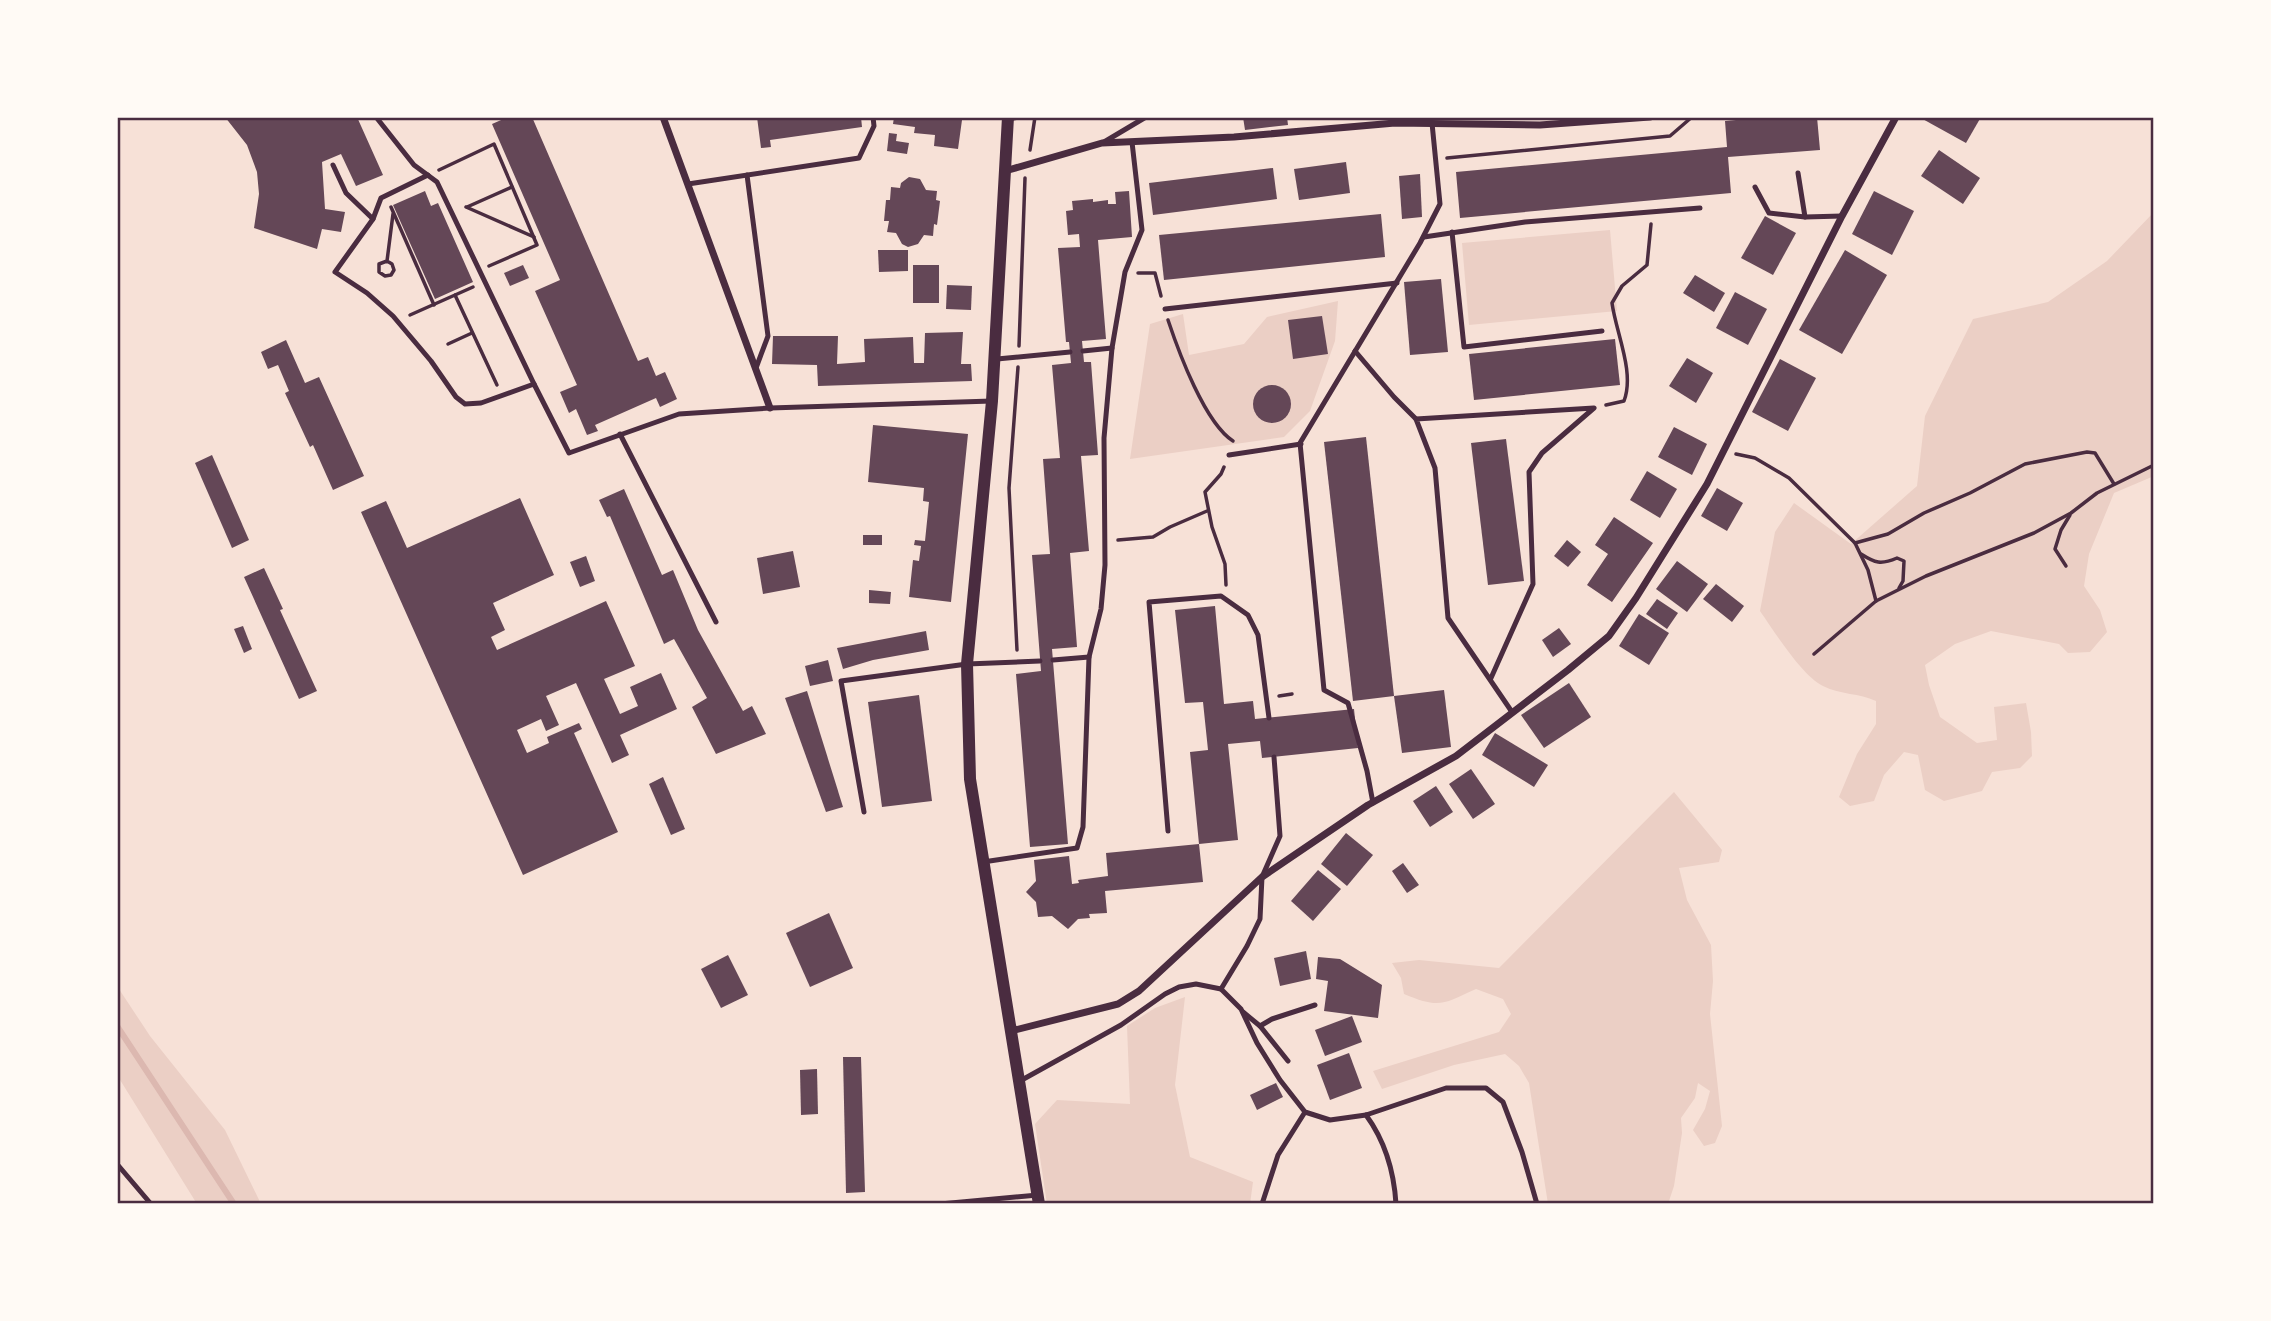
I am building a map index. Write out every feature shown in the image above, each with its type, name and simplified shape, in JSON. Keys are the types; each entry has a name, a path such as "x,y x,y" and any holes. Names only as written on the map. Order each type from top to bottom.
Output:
{"street":[{"path":"663,117 770,408"},
{"path":"1005,171 1102,143 1395,123 1540,125 1650,117"},
{"path":"1011,1031 1118,1004 1139,991 1262,877 1373,803 1456,756 1609,636 1693,506 1896,117"},
{"path":"1012,118 1005,171 992,401 967,664 970,779 1038,1200"}],"lane":[{"path":"376,117 414,165 437,181 569,453 679,414 770,408 992,401"},
{"path":"688,184 859,158 874,126 873,117"},
{"path":"1102,143 1146,117"},
{"path":"1373,803 1348,704 1324,690 1301,444 1424,237 1440,204 1432,123"},
{"path":"984,862 1077,848 1083,827 1089,657 1101,609 1105,540 1104,438 1112,348 1125,272 1142,230 1132,142"},
{"path":"333,165 346,193 373,219"},
{"path":"1798,173 1805,217"},
{"path":"428,175 381,198 373,219 335,272 368,293 397,321 431,361 456,397 465,404 471,405 534,384"},
{"path":"747,175 768,336 755,369"},
{"path":"1755,187 1769,213 1805,217 1842,216"},
{"path":"1424,237 1525,222 1700,208"},
{"path":"1452,232 1464,347 1602,331"},
{"path":"1165,309 1397,282"},
{"path":"1083,351 1112,348"},
{"path":"1355,351 1416,419 1435,468 1448,618 1512,712"},
{"path":"995,359 1070,352"},
{"path":"1416,419 1594,408"},
{"path":"1491,678 1533,584 1530,472 1542,453 1594,408"},
{"path":"620,434 716,622"},
{"path":"1229,455 1301,444"},
{"path":"1168,831 1149,603 1221,596 1248,615 1258,635 1269,718"},
{"path":"1053,660 1089,657"},
{"path":"864,812 841,681 967,664 1040,661"},
{"path":"1222,989 1260,919 1262,877 1280,836 1274,757"},
{"path":"1020,1081 1112,1030 1179,987 1196,984 1222,989 1260,1026 1288,1061"},
{"path":"1260,1026 1272,1019 1315,1005"},
{"path":"1241,1009 1280,1080 1305,1112 1330,1120 1366,1115 1446,1088 1486,1088 1503,1102 1522,1152 1537,1204"},
{"path":"1262,1204 1278,1156 1305,1112"},
{"path":"1366,1115 1379,1133 1395,1180 1396,1204"},
{"path":"117,1164 151,1204"},
{"path":"940,1204 1038,1200"}],"path":[{"path":"1018,662 1009,488 1019,357 1027,164 1035,117"},
{"path":"1435,159 1670,136 1692,117"},
{"path":"428,175 494,144 537,245 479,270"},
{"path":"452,213 512,187"},
{"path":"386,196 434,305"},
{"path":"466,207 534,237"},
{"path":"387,261 393,212"},
{"path":"1594,408 1624,401 1628,391 1624,353 1618,337 1612,303 1622,286 1647,265 1650,252 1649,212"},
{"path":"387,261 392,264 394,270 391,275 385,276 378,268 379,264 387,261"},
{"path":"1155,273 1184,361 1210,415 1222,434 1250,452"},
{"path":"397,321 485,282"},
{"path":"455,295 502,396"},
{"path":"448,344 472,333"},
{"path":"1723,451 1755,458 1789,478 1855,543 1868,570 1877,601"},
{"path":"1855,543 1888,534 1924,513 2025,464 2037,461 2095,453 2115,484"},
{"path":"1221,596 1226,587 1227,575 1205,492 1221,474 1229,455"},
{"path":"1814,654 1877,601 1997,546 2034,533 2071,513 2097,493 2154,465"},
{"path":"1105,540 1144,540 1208,511"},
{"path":"2066,566 2056,549 2061,530 2071,513"},
{"path":"1860,553 1873,562 1883,564 1897,558 1904,561 1903,581 1898,590"}],"shaded area":[{"path":"2154,212 2154,476 2114,493 2089,554 2084,586 2100,610 2107,632 2090,652 2068,653 2059,644 1991,631 1955,644 1925,665 1940,717 1977,743 1997,740 1994,707 2026,703 2032,756 2020,768 1992,772 1982,791 1944,801 1925,790 1918,755 1904,752 1884,775 1874,801 1850,806 1839,797 1857,754 1876,724 1876,701 1830,689 1815,681 1789,652 1760,611 1775,532 1794,503 1851,544 1917,486 1925,416 1973,319 2048,302 2107,261"},
{"path":"1610,230 1617,311 1469,325 1462,243"},
{"path":"1338,301 1335,341 1310,411 1284,437 1130,459 1150,324 1183,314 1189,355 1244,344 1267,317"},
{"path":"1674,792 1722,850 1719,862 1679,868 1687,900 1711,945 1713,981 1710,1014 1722,1126 1715,1143 1704,1146 1693,1130 1705,1109 1710,1091 1698,1083 1695,1098 1681,1118 1682,1133 1674,1186 1668,1204 1548,1204 1529,1083 1519,1066 1505,1054 1454,1065 1382,1089 1373,1071 1499,1032 1511,1014 1503,999 1476,989 1441,1003 1426,1002 1404,994 1401,978 1392,963 1419,960 1499,968"},
{"path":"117,986 150,1036 225,1130 261,1204 197,1204 117,1075"},
{"path":"1185,997 1175,1085 1190,1157 1253,1182 1250,1204 1047,1204 1035,1124 1057,1100 1130,1104 1127,1026 1155,1008"}],"building":[{"path":"225,117 357,117 383,175 356,186 341,154 322,162 325,209 345,212 341,232 322,229 317,249 254,228 259,194 257,172 247,145"},
{"path":"508,117 532,117 638,361 648,357 656,376 665,372 677,399 660,407 656,398 595,425 598,431 587,435 576,409 569,413 560,392 577,385 535,291 560,280 492,124"},
{"path":"757,117 861,117 862,127 770,140 771,147 761,148"},
{"path":"894,117 962,120 958,149 934,146 935,135 914,133 915,127 893,124"},
{"path":"1243,117 1287,117 1288,125 1245,130"},
{"path":"1817,117 1820,150 1728,157 1731,193 1460,218 1456,172 1727,147 1725,121"},
{"path":"1919,117 1981,117 1966,143"},
{"path":"889,133 897,134 896,141 909,143 907,154 887,151"},
{"path":"1939,150 1980,178 1963,204 1921,176"},
{"path":"1346,162 1350,193 1299,200 1294,169"},
{"path":"1273,168 1277,199 1153,215 1149,183"},
{"path":"1420,174 1422,217 1402,219 1399,176"},
{"path":"909,177 920,179 926,190 937,191 936,200 940,201 933,236 924,235 918,244 908,247 902,244 896,233 887,232 889,221 884,221 886,200 890,200 891,187 900,188 901,183"},
{"path":"425,191 431,206 438,203 473,282 435,299 393,205"},
{"path":"1129,191 1132,237 1098,240 1106,339 1082,341 1084,362 1091,362 1098,455 1081,456 1089,551 1070,553 1077,647 1052,649 1068,844 1030,847 1016,674 1041,671 1032,555 1050,554 1043,459 1060,458 1052,365 1071,363 1069,342 1066,342 1058,248 1080,247 1079,234 1068,235 1066,211 1073,210 1072,201 1108,200 1108,204 1116,204 1115,192"},
{"path":"1874,191 1914,211 1892,255 1852,234"},
{"path":"1381,214 1385,257 1164,280 1159,235"},
{"path":"1765,216 1796,233 1773,275 1741,258"},
{"path":"878,250 908,250 908,271 879,272"},
{"path":"1845,250 1887,275 1842,354 1799,330"},
{"path":"523,265 529,278 510,286 504,273"},
{"path":"913,265 939,265 939,303 913,303"},
{"path":"1695,275 1725,293 1714,312 1683,293"},
{"path":"1441,279 1448,352 1410,355 1404,282"},
{"path":"947,285 972,286 971,310 946,309"},
{"path":"1735,292 1767,309 1748,345 1716,328"},
{"path":"1322,316 1328,354 1293,359 1288,320"},
{"path":"963,332 961,364 971,364 972,381 818,386 817,365 772,364 773,336 838,336 837,364 865,362 864,339 913,337 914,363 924,363 925,333"},
{"path":"1615,339 1620,385 1474,400 1469,354"},
{"path":"286,340 305,383 319,377 364,476 333,490 285,393 289,391 278,365 268,369 261,352"},
{"path":"1687,358 1713,373 1696,403 1669,386"},
{"path":"1780,359 1816,378 1788,431 1752,412"},
{"path":"1272,385 1285,391 1291,404 1285,417 1272,423 1259,417 1253,404 1259,391"},
{"path":"873,425 968,434 951,602 909,597 913,560 919,561 921,546 914,545 915,540 925,541 929,502 923,501 924,488 868,482"},
{"path":"1674,427 1707,444 1692,475 1658,457"},
{"path":"1366,437 1394,696 1353,701 1324,442"},
{"path":"1506,439 1524,581 1488,585 1471,443"},
{"path":"212,455 249,540 232,548 195,463"},
{"path":"1647,471 1677,489 1660,518 1630,500"},
{"path":"1717,488 1743,503 1727,531 1701,516"},
{"path":"624,489 662,575 673,570 698,630 743,711 752,706 766,734 716,754 692,707 707,698 674,639 664,644 610,516 607,517 599,500"},
{"path":"520,498 554,575 493,603 505,630 491,637 497,650 606,601 635,666 604,679 620,714 638,706 630,687 661,673 677,709 620,735 629,755 612,763 576,683 546,696 559,725 546,731 541,719 517,730 527,753 549,743 547,737 579,723 582,729 574,733 618,832 523,875 361,512 386,501 407,548"},
{"path":"1614,517 1653,543 1612,602 1587,585 1608,554 1595,545"},
{"path":"863,535 882,535 882,545 863,545"},
{"path":"1567,540 1581,552 1568,567 1554,556"},
{"path":"793,551 800,587 763,594 757,558"},
{"path":"586,556 595,581 580,587 570,562"},
{"path":"1677,561 1708,584 1687,612 1656,589"},
{"path":"264,568 317,691 299,699 244,577"},
{"path":"1716,584 1744,606 1732,622 1703,599"},
{"path":"869,590 891,592 890,604 869,603"},
{"path":"1657,599 1678,613 1667,629 1646,614"},
{"path":"1215,606 1224,704 1253,701 1255,719 1354,709 1358,748 1262,758 1260,741 1228,744 1238,840 1199,844 1190,752 1208,750 1203,702 1185,703 1175,610"},
{"path":"1639,614 1669,633 1649,665 1619,646"},
{"path":"243,626 252,649 244,653 234,629"},
{"path":"1559,628 1571,644 1553,657 1542,640"},
{"path":"926,631 929,650 873,660 843,669 837,648"},
{"path":"828,660 833,681 810,686 805,666"},
{"path":"1569,683 1591,717 1544,748 1521,715"},
{"path":"1444,690 1451,747 1402,753 1394,696"},
{"path":"807,691 843,807 826,812 785,698"},
{"path":"919,695 932,801 882,807 868,702"},
{"path":"1495,733 1548,765 1534,787 1482,755"},
{"path":"1471,769 1495,804 1473,819 1449,784"},
{"path":"663,777 685,829 671,835 649,784"},
{"path":"1436,786 1453,812 1430,827 1413,801"},
{"path":"1346,833 1373,855 1347,886 1321,864"},
{"path":"1199,844 1203,882 1105,891 1107,913 1089,914 1090,918 1078,919 1068,929 1052,916 1038,917 1036,902 1026,892 1036,881 1034,860 1069,856 1072,884 1079,883 1078,880 1108,876 1106,853"},
{"path":"1403,863 1419,885 1407,893 1392,871"},
{"path":"1318,870 1341,889 1313,921 1291,901"},
{"path":"829,913 853,968 810,987 786,933"},
{"path":"1306,951 1311,979 1280,986 1274,958"},
{"path":"728,955 748,995 721,1008 701,969"},
{"path":"1318,957 1340,959 1382,985 1378,1018 1324,1011 1328,981 1316,979"},
{"path":"1352,1016 1362,1042 1325,1056 1315,1030"},
{"path":"1349,1053 1362,1088 1330,1100 1317,1065"},
{"path":"843,1057 861,1057 865,1192 846,1193"},
{"path":"817,1069 818,1114 801,1115 800,1070"},
{"path":"1276,1083 1283,1097 1257,1110 1250,1095"}],"waterway":[{"path":"117,1026 234,1204"}]}
